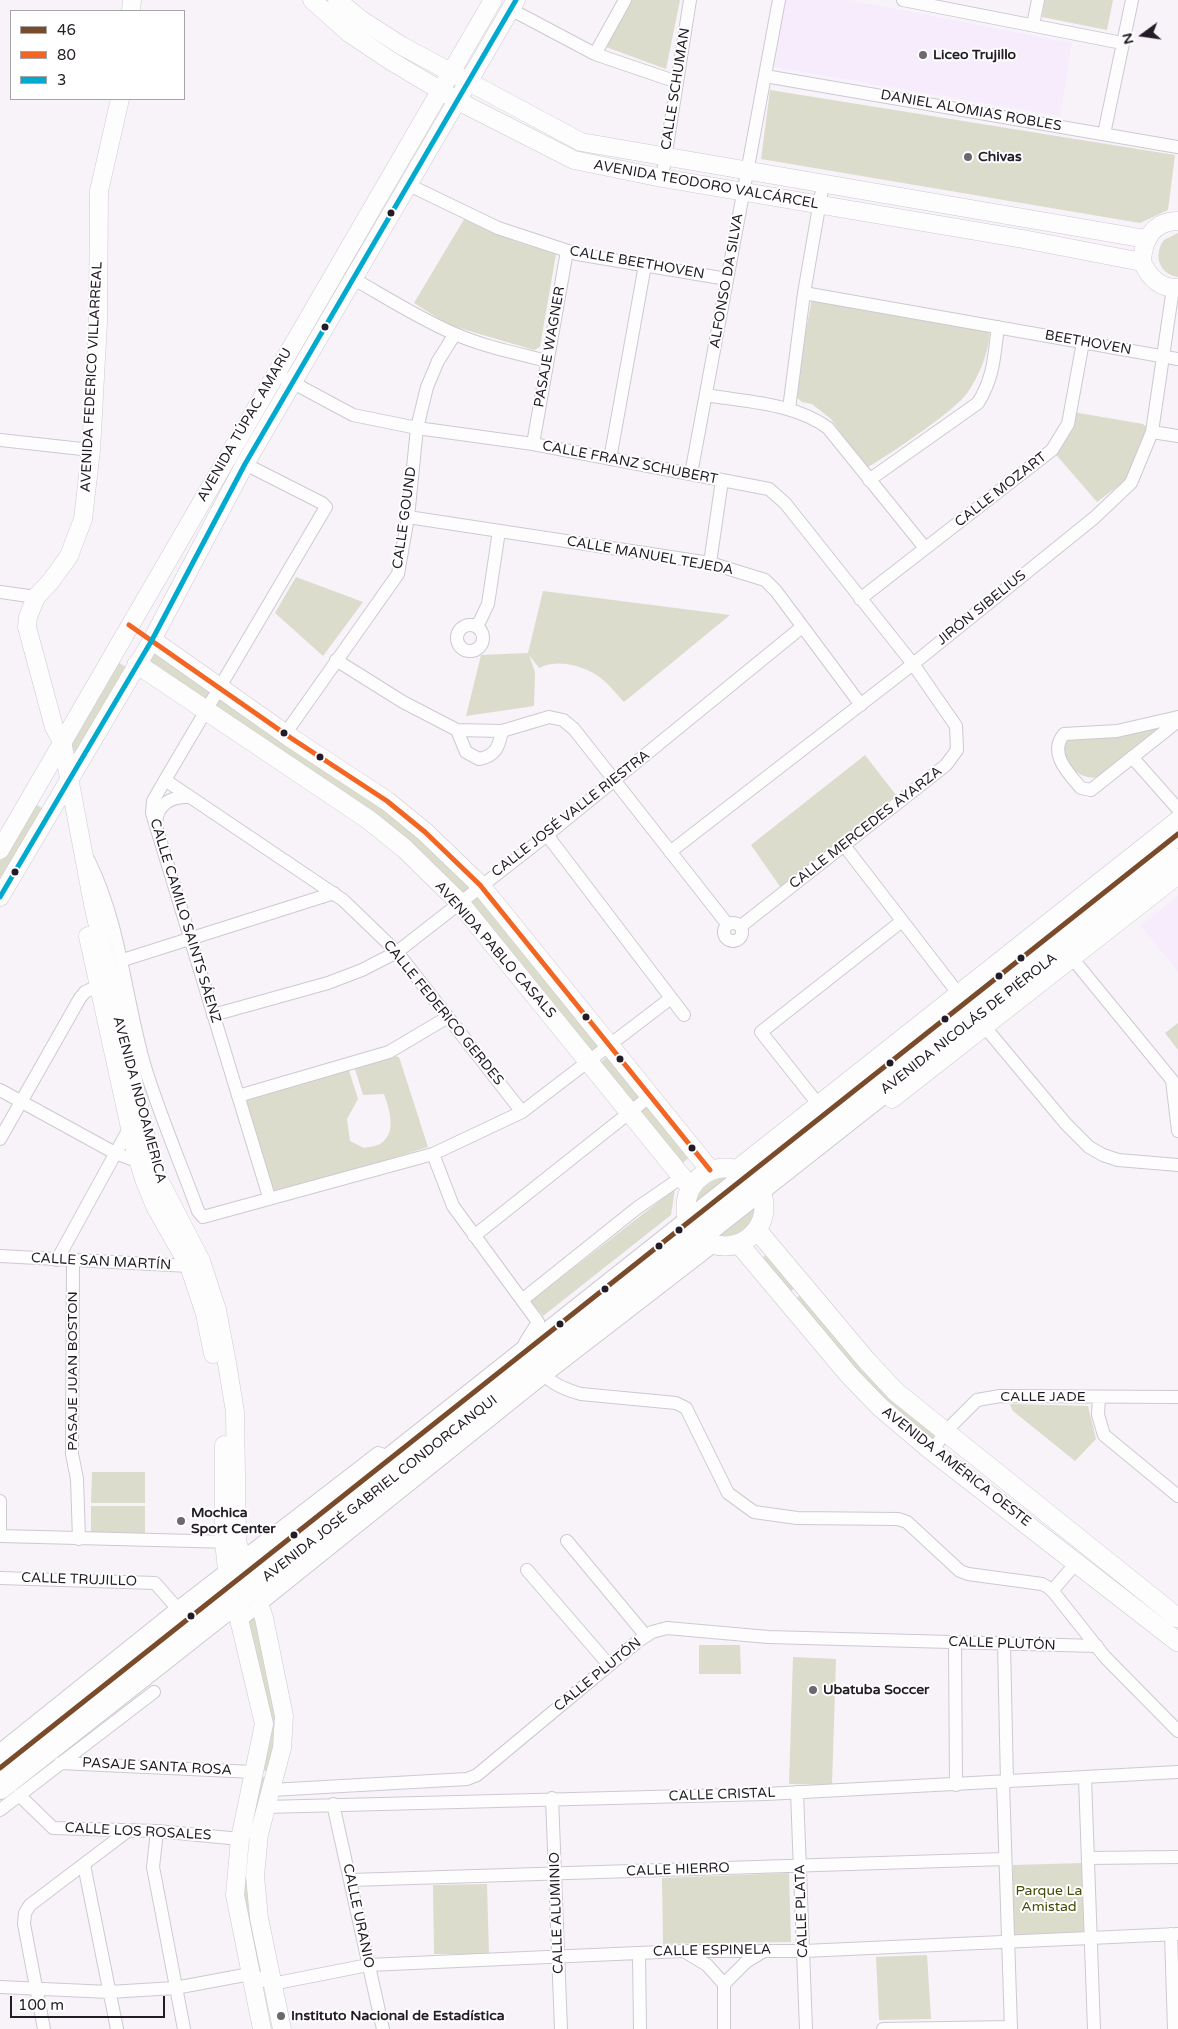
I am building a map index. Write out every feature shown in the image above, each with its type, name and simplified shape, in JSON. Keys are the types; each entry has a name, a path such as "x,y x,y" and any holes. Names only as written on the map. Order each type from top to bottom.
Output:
{"highway":[{"name":"AVENIDA NICOLÁS DE PIÉROLA","path":"752,1183 808,1158 971,1010 1178,834"},
{"name":"AVENIDA NICOLÁS DE PIÉROLA","path":"752,1183 812,1114 1107,923 1178,860"},
{"name":"AVENIDA JOSÉ GABRIEL CONDORCANQUI","path":"10,1792 39,1755 240,1579 392,1458 535,1365 701,1234 752,1183"},
{"name":"AVENIDA JOSÉ GABRIEL CONDORCANQUI","path":"39,1755 47,1722 122,1662 240,1579 374,1504 471,1426 535,1365"},
{"name":"AVENIDA JOSÉ GABRIEL CONDORCANQUI","path":"0,1768 39,1755"}],"main road":[{"name":"AVENIDA TEODORO VALCÁRCEL","path":"312,0 349,33 440,91 574,160 662,178 1023,239 1142,262"},
{"name":"AVENIDA TEODORO VALCÁRCEL","path":"337,0 360,19 402,46 581,142 1146,239"},
{"name":"AVENIDA TÚPAC AMARU","path":"0,850 57,741 129,625 493,0"},
{"name":"AVENIDA TÚPAC AMARU","path":"2,890 152,640 245,464 514,5"},
{"path":"349,33 360,19"},
{"name":"AVENIDA FEDERICO VILLARREAL","path":"69,780 27,627 30,608 72,549 83,519 91,450 98,322 99,191 120,100"},
{"path":"1175,288 1153,280 1142,262 1146,239 1159,226 1177,217"},
{"path":"1023,239 1026,218"},
{"name":"AVENIDA PABLO CASALS","path":"129,625 285,734 400,811 480,885 649,1097 710,1170"},
{"name":"AVENIDA PABLO CASALS","path":"114,649 205,712 385,831 459,902 686,1182"},
{"name":"AVENIDA FEDERICO VILLARREAL","path":"57,741 60,795"},
{"name":"AVENIDA INDOAMERICA","path":"69,780 79,841 119,1026 157,1176 195,1263 224,1417 240,1579"},
{"name":"AVENIDA INDOAMERICA","path":"60,795 98,986 139,1162 156,1206 195,1263"},
{"name":"AVENIDA NICOLÁS DE PIÉROLA","path":"971,1010 1178,820"},
{"name":"AVENIDA NICOLÁS DE PIÉROLA","path":"971,1010 1072,958 1107,923 1178,876"},
{"path":"728,1167 752,1183 763,1216 757,1230 739,1244 723,1246 701,1234 686,1208 686,1182 710,1170 728,1167"},
{"name":"AVENIDA AMÉRICA OESTE","path":"757,1230 867,1361 896,1392 1178,1618"},
{"name":"AVENIDA AMÉRICA OESTE","path":"739,1244 849,1375 880,1408 932,1451 1177,1640"},
{"path":"787,1301 804,1286"},
{"path":"240,1579 264,1724 240,1839 235,1895 262,2029"},
{"path":"240,1579 284,1716 282,1748 259,1834 255,1876 259,1918 282,2029"}],"street":[{"path":"595,54 625,0"},
{"name":"CALLE SCHUMAN","path":"662,178 690,0"},
{"name":"ALFONSO DA SILVA","path":"691,474 779,0"},
{"path":"903,0 952,5 1032,25 1122,43"},
{"path":"1032,25 1038,0"},
{"path":"1104,134 1132,0"},
{"path":"514,5 595,54 677,82"},
{"name":"DANIEL ALOMIAS ROBLES","path":"765,76 1178,146"},
{"path":"789,409 804,293 823,184"},
{"name":"CALLE BEETHOVEN","path":"409,185 498,228 567,251 727,279"},
{"name":"PASAJE WAGNER","path":"532,444 567,251"},
{"path":"610,459 645,265"},
{"path":"354,279 413,314 456,334 492,347 547,361"},
{"name":"JIRÓN SIBELIUS","path":"670,852 913,664 1094,518 1131,483 1152,432 1175,288"},
{"path":"804,293 998,327 993,368 988,386 978,403 869,480"},
{"name":"BEETHOVEN","path":"998,327 1178,359"},
{"name":"CALLE GOUND","path":"285,734 398,574 408,517 417,428 427,387 438,361 456,334"},
{"name":"CALLE MOZART","path":"860,599 1052,450 1068,424 1082,342"},
{"name":"CALLE FRANZ SCHUBERT","path":"275,373 354,415 417,428 532,444 769,489 785,503 913,664"},
{"path":"706,395 789,409 817,420 828,428 925,548"},
{"path":"1152,432 1178,436"},
{"path":"0,440 91,450"},
{"name":"CALLE CAMILO SAINTS SÁENZ","path":"245,464 322,502 326,507 153,801 152,813 269,1198"},
{"path":"710,563 722,480"},
{"name":"CALLE MANUEL TEJEDA","path":"408,517 710,563 766,580 861,705"},
{"path":"477,627 488,604 500,530"},
{"path":"0,592 36,597"},
{"name":"CALLE JOSÉ VALLE RIESTRA","path":"213,1015 328,983 362,970 397,952 480,885 547,835 802,627"},
{"path":"336,660 403,702 457,730 502,731 549,717 563,720 574,728 670,852"},
{"name":"CALLE MERCEDES AYARZA","path":"670,852 728,925 732,923 741,926 946,765 957,750 956,726 913,664"},
{"path":"1178,717 1117,731 1064,734 1058,744 1057,751 1066,770 1081,788 1091,790 1178,721"},
{"path":"457,730 466,752 479,759 493,754 498,748 502,731"},
{"path":"1132,757 1178,809"},
{"name":"CALLE FEDERICO GERDES","path":"165,780 334,893 397,952 522,1112"},
{"path":"155,825 157,814 170,799 180,796 190,797"},
{"path":"547,835 684,1015"},
{"path":"79,841 97,876 123,960 145,1067 198,1211 203,1217 433,1154 522,1112 590,1062 671,998"},
{"path":"843,844 971,1010 1066,1124 1089,1147 1103,1155 1118,1160 1178,1165"},
{"path":"309,900 315,889 310,877"},
{"path":"123,960 334,893"},
{"path":"812,1114 761,1032 902,921"},
{"path":"1072,958 1172,1080 1178,1131"},
{"path":"0,1139 80,998 85,992 98,986"},
{"path":"238,1096 389,1052 448,1017"},
{"path":"0,1090 115,1153 139,1162"},
{"path":"474,1236 649,1097"},
{"path":"57,1260 130,1127"},
{"path":"433,1154 454,1206 538,1322 525,1343 535,1365 561,1387 581,1394 676,1402 686,1408 728,1494 754,1512 797,1518 898,1519 907,1522 960,1571 968,1574 1042,1584 1052,1591 1097,1646 1178,1731"},
{"path":"522,1300 637,1208 686,1182"},
{"name":"AVENIDA JOSÉ GABRIEL CONDORCANQUI","path":"535,1365 701,1234"},
{"name":"CALLE SAN MARTÍN","path":"0,1256 74,1262 195,1263"},
{"name":"PASAJE JUAN BOSTON","path":"74,1262 72,1454 77,1479 80,1539"},
{"name":"CALLE JADE","path":"932,1451 946,1432 976,1400 1000,1396 1178,1397"},
{"path":"1099,1397 1098,1415 1104,1435 1178,1496"},
{"path":"0,1501 0,1536 80,1539 240,1579"},
{"path":"567,1541 646,1636"},
{"path":"1052,1591 1077,1562"},
{"path":"527,1570 609,1665"},
{"name":"CALLE TRUJILLO","path":"0,1578 155,1583 177,1608"},
{"path":"122,1662 177,1608 240,1579"},
{"name":"CALLE PLUTÓN","path":"271,1790 467,1779 477,1775 646,1636 667,1628 768,1637 1097,1646"},
{"path":"956,1642 956,1785"},
{"path":"883,2029 1011,2028 1006,1940 1004,1644"},
{"path":"0,1750 39,1755 154,1692"},
{"name":"PASAJE SANTA ROSA","path":"39,1755 254,1772"},
{"name":"CALLE CRISTAL","path":"266,1807 797,1792 1178,1772"},
{"path":"1085,1778 1094,2029"},
{"path":"296,1788 297,1806"},
{"path":"0,1810 10,1792"},
{"name":"CALLE LOS ROSALES","path":"10,1792 53,1828 157,1831 240,1839"},
{"name":"CALLE PLATA","path":"797,1792 806,2029"},
{"name":"CALLE ALUMINIO","path":"552,1798 561,2029"},
{"name":"CALLE URANIO","path":"333,1804 382,2029"},
{"path":"44,2029 24,1924 25,1913 30,1905 129,1830"},
{"path":"157,1831 153,1867 184,2029"},
{"path":"1088,1858 1178,1857"},
{"name":"CALLE HIERRO","path":"351,1880 1005,1859"},
{"path":"84,1865 117,2029"},
{"path":"1174,1934 1174,2029"},
{"name":"CALLE ESPINELA","path":"272,1984 368,1964 683,1950 804,1951 1006,1940 1174,1934"},
{"path":"683,1950 707,1965 724,1984 724,2029"},
{"path":"724,1984 746,1962 765,1951"},
{"path":"639,1953 640,2029"},
{"path":"0,1987 109,1992 175,1988 250,1974 272,1984"}],"shaded area":[{"name":"Liceo Trujillo","path":"785,0 849,0 1072,43 1060,116 774,67"},
{"path":"1178,896 1178,972 1141,925"}],"green space":[{"path":"632,0 680,0 666,69 606,47"},
{"path":"1045,0 1113,0 1107,30 1042,17"},
{"name":"Chivas","path":"770,90 1175,155 1168,210 1140,223 761,159"},
{"path":"466,216 498,228 514,241 556,254 540,347 534,350 449,325 414,303"},
{"path":"1178,233 1178,277 1171,275 1162,268 1159,252 1164,240"},
{"path":"812,298 990,330 988,346 980,370 968,392 950,410 891,453 868,467 831,419 812,404 802,402 794,395"},
{"path":"1073,412 1143,424 1152,432 1131,483 1118,486 1097,502 1052,450"},
{"path":"296,577 363,602 323,656 275,613"},
{"path":"543,591 730,615 624,702 605,681 588,670 563,664 547,665 539,668 529,655 535,672 534,706 466,716 481,655 528,653"},
{"path":"153,651 214,693 205,707 143,665"},
{"path":"114,660 126,667 77,753 65,746"},
{"path":"220,697 400,819 473,889 460,899 211,713"},
{"path":"1167,722 1101,777 1093,778 1081,775 1068,761 1062,747 1067,733"},
{"path":"865,755 896,795 781,888 751,845"},
{"path":"34,803 45,810 0,880 0,861"},
{"path":"476,895 601,1047 590,1056 465,904"},
{"path":"1178,1023 1178,1050 1165,1033"},
{"path":"395,1056 399,1057 428,1147 271,1197 239,1099 347,1064 358,1099 347,1119 350,1141 364,1148 377,1145 386,1139 389,1134 391,1120 388,1107 384,1094 363,1095 355,1069"},
{"path":"608,1056 691,1156 679,1166 596,1066"},
{"path":"731,1174 740,1177 690,1209 700,1190 711,1182"},
{"path":"675,1189 671,1215 543,1316 531,1301"},
{"path":"757,1200 759,1209 755,1217 751,1224 740,1234 727,1239 710,1239"},
{"path":"771,1251 799,1285 787,1294 761,1259"},
{"path":"805,1292 940,1432 930,1445 877,1400 792,1301"},
{"path":"1010,1405 1088,1406 1096,1439 1075,1461 1013,1411"},
{"path":"92,1472 145,1472 145,1503 91,1503"},
{"path":"91,1506 145,1506 145,1536 91,1536"},
{"path":"256,1614 279,1731 271,1773 259,1769 246,1623"},
{"path":"699,1645 740,1645 741,1674 699,1674"},
{"path":"793,1657 836,1659 832,1785 789,1784"},
{"path":"258,1776 269,1778 254,1836 266,1974 254,1971 241,1897 246,1838"},
{"name":"Parque La Amistad","path":"1083,1863 1086,1935 1012,1936 1013,1865"},
{"path":"789,1873 791,1942 663,1944 662,1878"},
{"path":"487,1884 489,1954 434,1954 433,1885"},
{"path":"927,1955 931,2019 879,2020 876,1957"}],"transit line":[{"name":"3","path":"0,897 152,640 245,464 516,0"},
{"name":"80","path":"129,625 291,738 387,801 425,832 480,885 710,1170"},
{"name":"46","path":"0,1768 1178,834"}],"place":[{"name":"Liceo Trujillo","path":"923,55"},
{"name":"Chivas","path":"968,157"},
{"name":"Mochica Sport Center","path":"181,1521"},
{"name":"Ubatuba Soccer","path":"813,1690"},
{"name":"Instituto Nacional de Estadística","path":"281,2016"}]}
